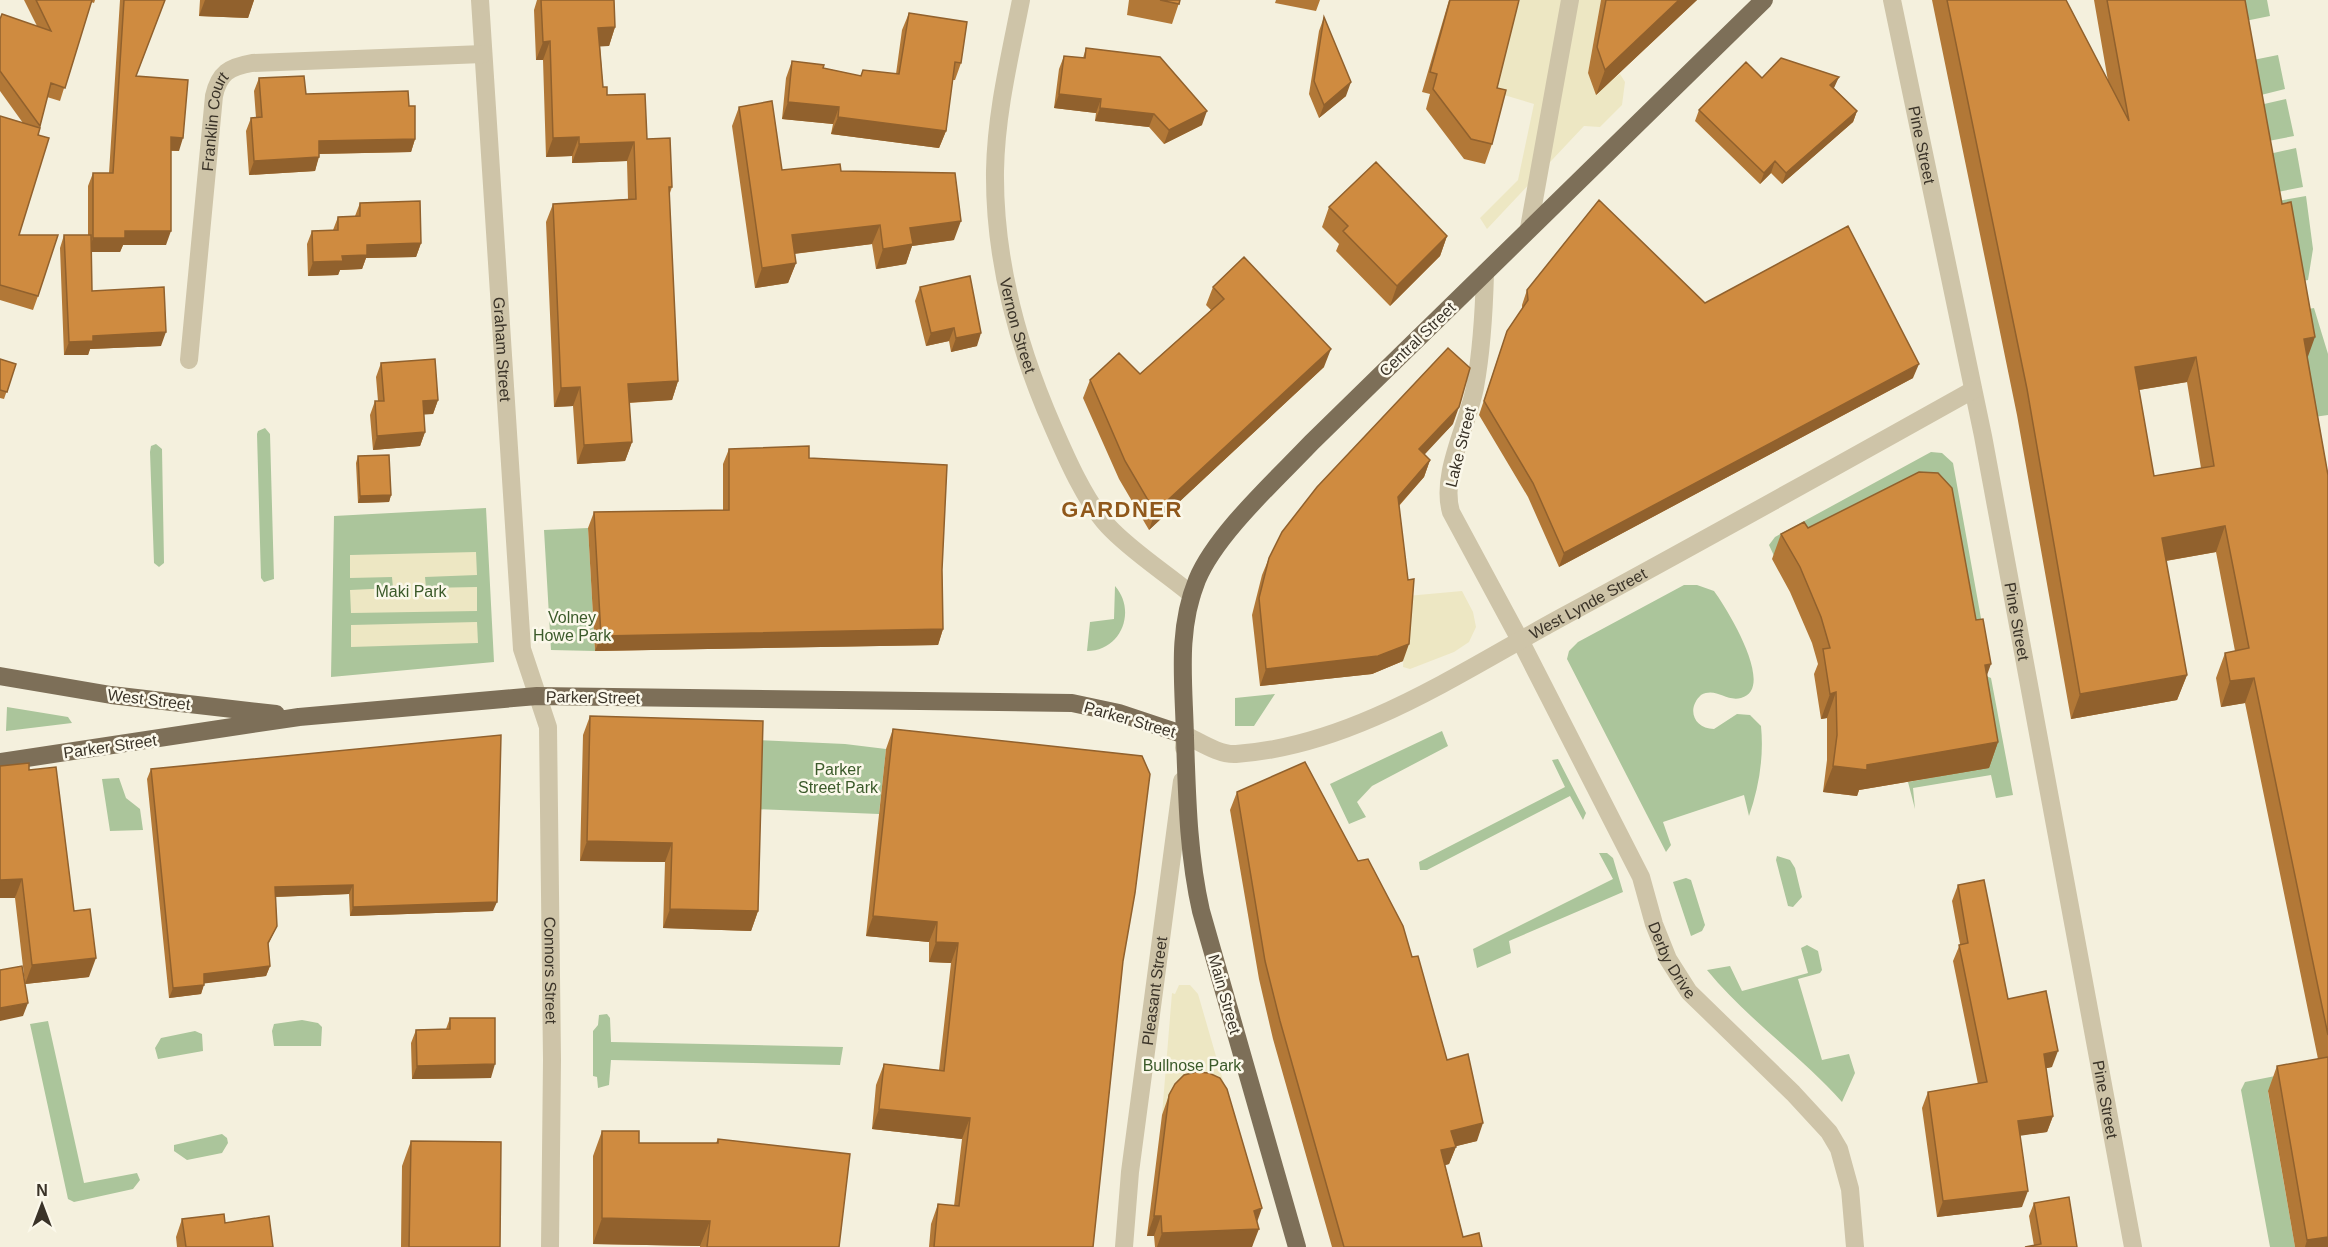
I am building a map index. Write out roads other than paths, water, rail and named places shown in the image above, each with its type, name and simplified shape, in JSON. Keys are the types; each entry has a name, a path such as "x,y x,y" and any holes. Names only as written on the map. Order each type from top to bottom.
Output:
{"main road":[{"name":"Central Street","path":"1185,735 1180,663 1185,626 1198,578 1220,544 1253,504 1311,443 1764,0"},
{"name":"West Street","path":"0,676 111,695 299,717"},
{"name":"Parker Street","path":"0,762 299,717 537,696 1072,703 1119,713 1185,735"},
{"name":"Main Street","path":"1185,735 1188,826 1196,888 1298,1247"}],"street":[{"name":"Graham Street","path":"480,0 522,649 537,696"},
{"name":"Vernon Street","path":"1021,0 1003,90 995,170 996,204 1003,265 1020,333 1039,392 1070,467 1107,525 1192,595"},
{"path":"1529,228 1570,0"},
{"name":"Pine Street","path":"1892,0 1973,390 2133,1247"},
{"name":"Franklin Court","path":"189,360 214,96 218,81 226,71 252,63 483,54"},
{"name":"Lake Street","path":"1485,273 1482,341 1474,390 1448,492 1451,512 1520,640"},
{"name":"West Lynde Street","path":"1185,735 1220,752 1234,754 1317,739 1340,732 1452,679 1973,390"},
{"name":"Derby Drive","path":"1520,640 1641,877 1654,924 1668,959 1684,984 1806,1106 1829,1132 1839,1149 1850,1189 1855,1247"},
{"name":"Connors Street","path":"537,696 548,727 552,1050 550,1247"},
{"name":"Pleasant Street","path":"1124,1247 1130,1172 1180,791 1185,735"}],"district":[{"name":"GARDNER","path":"1122,509"}],"park label":[{"name":"Maki Park","path":"411,591"},
{"name":"Volney Howe Park","path":"572,626"},
{"name":"Parker Street Park","path":"838,778"},
{"name":"Bullnose Park","path":"1192,1065"}]}
